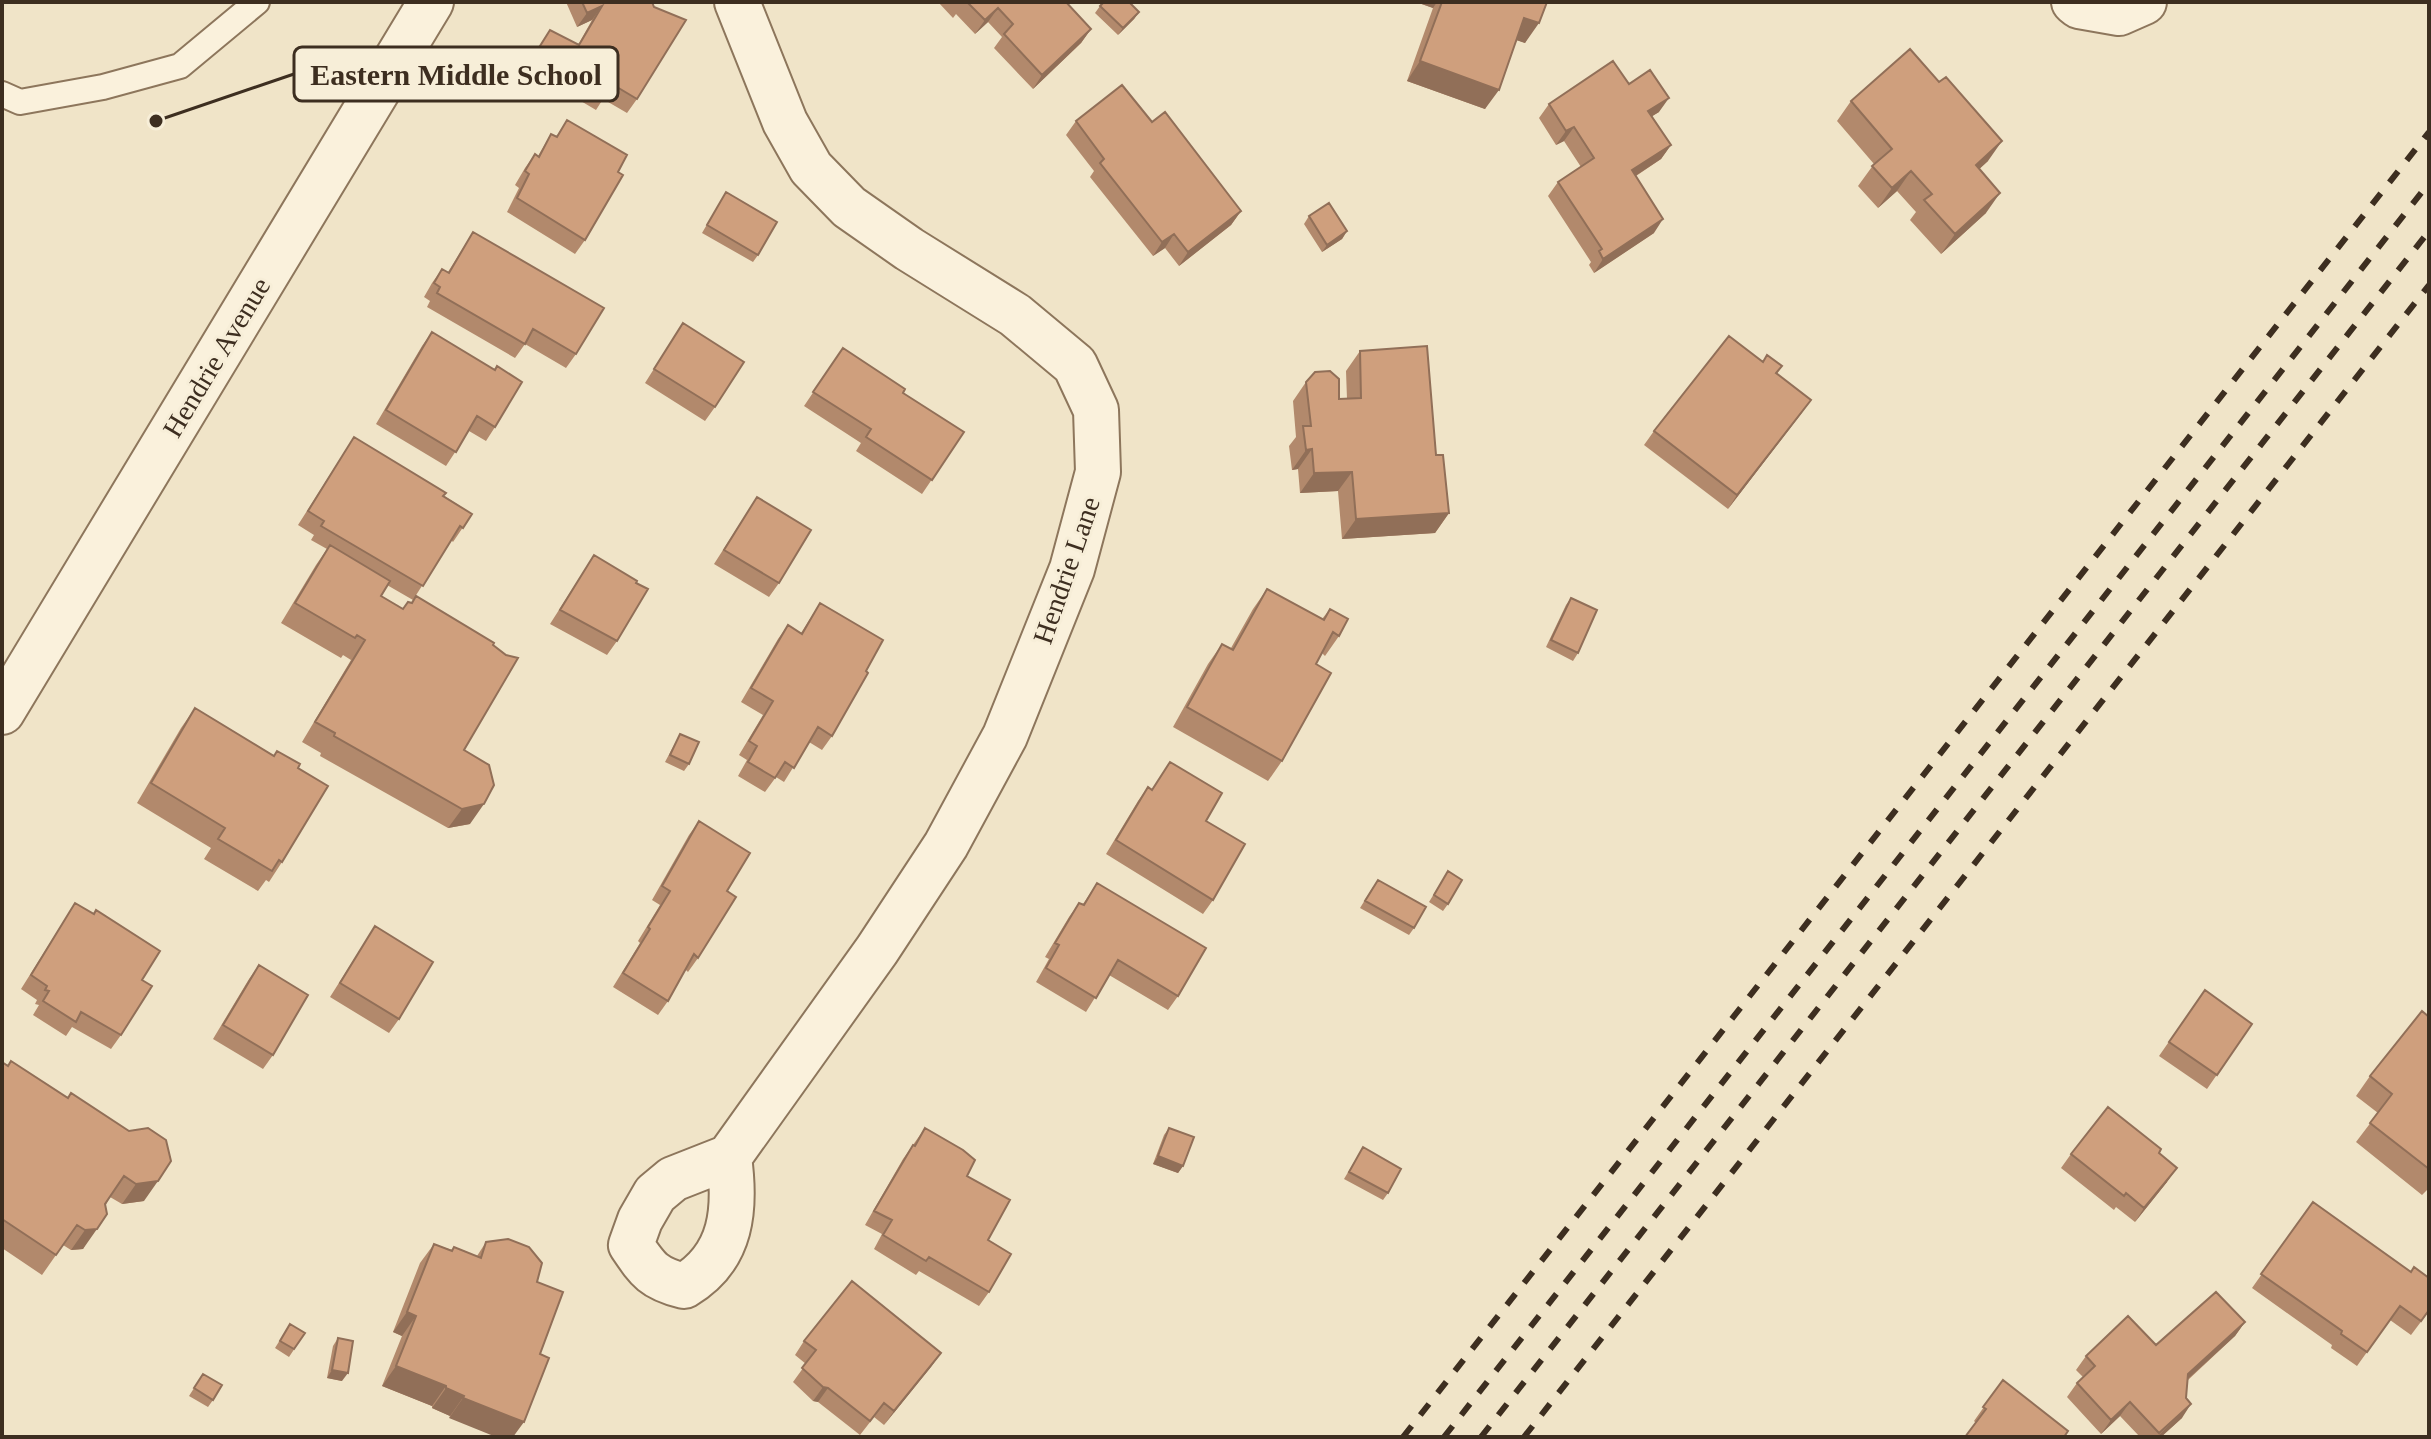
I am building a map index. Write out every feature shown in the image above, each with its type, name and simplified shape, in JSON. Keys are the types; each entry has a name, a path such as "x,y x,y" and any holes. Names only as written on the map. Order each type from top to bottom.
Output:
{"street":[{"name":"Hendrie Avenue","path":"2,712 431,2"},
{"name":"Hendrie Lane","path":"729,1157 877,950 946,845 1010,722 1072,569 1098,472 1096,410 1075,365 1015,315 909,249 849,207 811,168 785,122 737,2"},
{"path":"2074,2 2079,6 2119,13 2144,2"}],"lane":[{"path":"2,94 20,102 103,87 180,66 257,2"}],"building":[{"path":"582,2 652,2 654,7 686,20 637,99 610,83 605,96 535,54 550,30 579,45 602,6 587,13"},
{"path":"967,2 1066,2 1091,29 1042,75 1004,34 1013,24 998,8 985,20"},
{"path":"1104,2 1129,2 1139,12 1123,28 1100,6"},
{"path":"1442,2 1547,2 1539,23 1524,18 1499,90 1420,61"},
{"path":"1910,49 1939,82 1946,77 2002,141 1976,165 2000,193 1955,234 1924,200 1932,194 1911,171 1892,188 1872,166 1892,149 1851,101"},
{"path":"1613,61 1629,84 1650,70 1669,98 1648,111 1671,145 1632,170 1663,219 1603,259 1599,251 1602,249 1558,182 1594,158 1574,127 1566,131 1549,104"},
{"path":"1122,85 1152,122 1165,112 1241,211 1188,252 1174,234 1162,242 1100,163 1104,159 1076,121"},
{"path":"567,120 627,155 618,172 623,175 585,240 517,198 529,174 525,171 535,154 539,157 551,134 557,137"},
{"path":"726,192 777,222 758,255 707,225"},
{"path":"1329,203 1347,231 1327,245 1309,216"},
{"path":"473,232 604,308 576,354 533,329 525,344 437,293 440,287 434,283 442,269 449,273"},
{"path":"683,323 744,362 715,407 654,369"},
{"path":"432,332 495,370 497,366 522,382 495,427 477,416 456,452 386,410"},
{"path":"1729,336 1763,362 1767,355 1782,366 1776,373 1811,400 1737,495 1654,431"},
{"path":"1427,346 1436,455 1443,455 1449,513 1356,519 1352,472 1314,473 1312,449 1306,450 1303,426 1311,426 1306,382 1315,372 1330,371 1339,379 1339,399 1361,398 1360,351"},
{"path":"843,348 905,389 903,393 964,432 932,480 866,437 871,429 813,392"},
{"path":"354,437 446,493 443,496 472,514 463,528 460,526 423,586 321,526 324,521 308,511"},
{"path":"757,497 811,530 779,583 724,550"},
{"path":"330,545 390,581 381,596 403,609 416,596 494,643 506,655 518,658 464,750 489,765 494,785 484,804 462,809 315,722 365,640 357,635 355,638 295,603"},
{"path":"594,555 648,589 617,641 560,610"},
{"path":"1267,589 1324,620 1330,609 1348,619 1339,636 1333,632 1316,664 1331,673 1282,761 1187,707 1222,644 1233,650"},
{"path":"1571,598 1597,610 1578,653 1551,640"},
{"path":"820,603 883,640 832,736 818,727 794,768 785,762 775,778 748,762 757,746 749,741 773,701 751,688 788,625 802,634"},
{"path":"195,708 274,756 277,751 300,764 298,768 328,786 282,862 279,860 272,871 218,839 225,828 151,783"},
{"path":"680,734 699,742 689,764 670,755"},
{"path":"1170,762 1222,793 1206,821 1245,844 1213,900 1116,840 1148,787 1152,790"},
{"path":"699,821 750,853 727,891 736,897 698,958 694,954 668,1001 623,973 670,891 662,886"},
{"path":"1448,871 1462,880 1448,904 1434,895"},
{"path":"1378,880 1426,907 1414,928 1365,901"},
{"path":"1097,883 1206,948 1178,996 1118,960 1096,998 1046,968 1059,945 1055,943 1079,903 1084,905"},
{"path":"75,903 94,914 96,910 160,951 142,980 152,986 121,1035 81,1012 76,1022 43,1001 49,991 45,990 47,986 31,975"},
{"path":"375,926 433,962 399,1019 340,983"},
{"path":"259,965 308,995 273,1055 223,1025"},
{"path":"2205,990 2252,1024 2217,1075 2169,1042"},
{"path":"2422,1011 2429,1017 2429,1169 2370,1123 2392,1094 2370,1076"},
{"path":"11,1061 68,1098 71,1093 129,1131 148,1128 166,1140 171,1161 158,1181 136,1184 124,1176 105,1204 107,1214 97,1229 85,1230 77,1225 56,1255 2,1219 2,1062 8,1066"},
{"path":"2108,1107 2161,1149 2159,1153 2177,1168 2144,1208 2071,1154"},
{"path":"925,1128 975,1160 967,1176 1010,1200 988,1240 1011,1254 989,1292 929,1257 926,1261 883,1235 892,1220 874,1211"},
{"path":"1169,1128 1194,1137 1183,1166 1158,1156"},
{"path":"1363,1147 1401,1169 1388,1193 1349,1172"},
{"path":"2313,1202 2411,1272 2414,1267 2429,1278 2429,1310 2421,1321 2400,1306 2367,1352 2261,1274"},
{"path":"508,1239 529,1247 542,1263 537,1282 563,1292 540,1354 549,1358 524,1422 463,1398 446,1386 396,1366 416,1316 407,1312 434,1244 452,1251 454,1247 481,1258 486,1242"},
{"path":"852,1281 941,1353 894,1411 884,1403 870,1421 802,1368 816,1350 804,1341"},
{"path":"2216,1292 2245,1322 2188,1374 2186,1398 2191,1404 2159,1433 2130,1402 2111,1420 2077,1383 2095,1366 2086,1356 2128,1316 2156,1345"},
{"path":"290,1324 305,1333 294,1349 280,1341"},
{"path":"338,1338 353,1341 348,1373 332,1370"},
{"path":"203,1374 222,1385 213,1400 194,1388"},
{"path":"2003,1380 2068,1431 2064,1437 1965,1437"}],"railway":[{"path":"1403,1437 2429,132"},
{"path":"1444,1437 2429,183"},
{"path":"1481,1437 2429,231"},
{"path":"1524,1437 2429,285"}],"place":[{"name":"Eastern Middle School","path":"156,121"}]}
